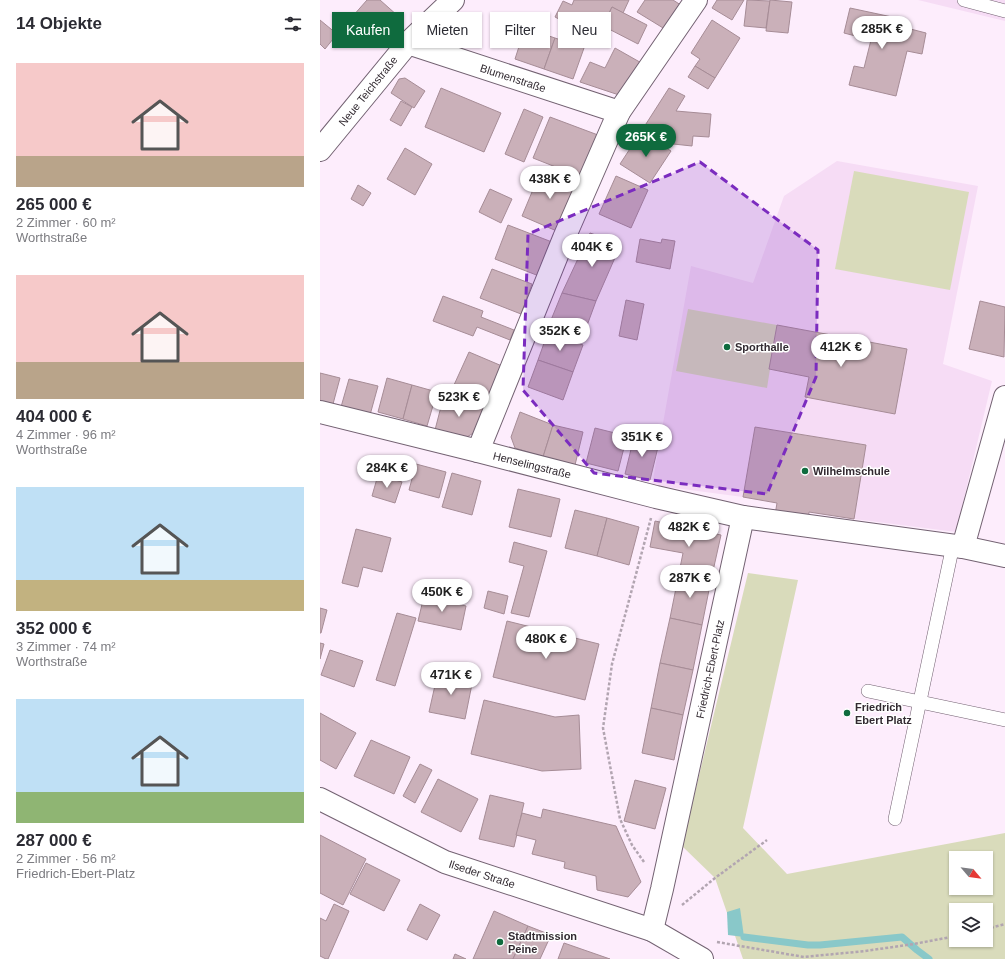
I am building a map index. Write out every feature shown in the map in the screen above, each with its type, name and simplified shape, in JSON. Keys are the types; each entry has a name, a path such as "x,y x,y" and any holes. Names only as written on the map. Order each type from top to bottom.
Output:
{"street":[{"name":"Neue Teichstraße","path":"320,150 408,43 453,0"},
{"path":"478,451 564,238 619,112 696,0"},
{"name":"Blumenstraße","path":"408,43 619,112"},
{"path":"958,546 1005,397"},
{"name":"Henselingstraße","path":"320,412 743,517"},
{"path":"743,517 958,546 1005,556"},
{"name":"Friedrich-Ebert-Platz","path":"652,930 743,517"},
{"name":"Ilseder Straße","path":"320,800 445,862 652,930"},
{"path":"652,930 707,950"}],"lane":[{"path":"964,0 1005,10"},
{"path":"895,819 920,702 958,546"},
{"path":"868,691 1005,720"}],"path":[{"path":"656,496 612,664 603,728 620,819 632,845 662,889"},
{"path":"681,906 715,878 768,840"},
{"path":"993,927 1005,924"},
{"path":"707,950 804,957 865,951 949,937"}],"highlighted area":[{"path":"700,162 818,250 816,377 767,494 594,473 523,390 528,234"}],"shaded area":[{"path":"918,0 1005,0 1005,21"},
{"path":"837,161 978,186 943,364 992,381 956,532 854,519 866,445 755,427 743,497 652,485 691,266 753,283 784,196"},
{"path":"854,171 969,192 950,290 835,269"},
{"name":"Sporthalle","path":"688,309 777,325 767,388 676,371"},
{"path":"748,573 798,580 743,828 787,874 1005,833 1005,959 743,959 715,878 682,846"},
{"path":"740,908 744,937 728,935 727,912"}],"building":[{"path":"367,0 380,0 394,12 356,12"},
{"path":"574,0 629,0 623,13 612,7 610,12 558,12 558,19 555,17 563,1 572,5"},
{"path":"645,0 673,0 684,7 668,31 637,12"},
{"path":"717,0 744,0 732,20 712,8"},
{"path":"747,0 770,1 766,28 744,26"},
{"path":"770,0 792,2 788,33 766,31"},
{"path":"612,7 647,25 638,44 611,30 611,12 610,12"},
{"path":"850,8 892,17 891,24 926,33 922,54 907,51 896,96 849,85 854,66 864,68 871,40 844,33"},
{"path":"320,20 332,30 332,40 325,49 320,44"},
{"path":"712,20 740,38 715,78 695,66 700,59 691,53"},
{"path":"550,36 555,38 544,69 515,59 519,48 550,48"},
{"path":"555,38 558,39 558,48 584,48 573,79 544,69"},
{"path":"615,48 645,65 622,96 580,82 590,62 605,68"},
{"path":"695,66 715,78 708,89 688,77"},
{"path":"405,78 425,91 414,108 391,93 399,79"},
{"path":"441,88 501,113 484,152 425,127"},
{"path":"669,88 685,96 676,111 711,114 709,137 693,136 692,146 664,143 666,132 644,127"},
{"path":"401,101 412,107 401,126 390,120"},
{"path":"524,109 543,117 524,162 505,154"},
{"path":"550,117 598,135 581,177 533,158"},
{"path":"641,132 671,151 650,183 620,164"},
{"path":"405,148 432,164 415,195 387,179"},
{"path":"542,168 579,184 559,232 522,216"},
{"path":"616,176 648,190 631,228 599,214"},
{"path":"358,185 371,193 363,206 351,199"},
{"path":"490,189 512,199 501,223 479,212"},
{"path":"508,225 552,242 539,276 495,259"},
{"path":"590,233 621,244 596,301 562,293"},
{"path":"640,239 661,243 662,239 675,241 670,269 636,262"},
{"path":"492,269 532,284 521,314 480,298"},
{"path":"562,293 596,301 585,331 551,320"},
{"path":"443,296 483,311 481,317 514,330 510,340 477,327 473,336 433,321"},
{"path":"626,300 644,304 637,340 619,336"},
{"path":"980,301 1005,307 1004,357 969,349"},
{"path":"777,325 907,349 895,414 805,397 809,377 769,369"},
{"path":"548,332 583,345 573,372 538,360"},
{"path":"469,352 502,366 487,400 454,385"},
{"path":"538,360 573,372 563,400 528,387"},
{"path":"320,373 340,378 333,404 320,401"},
{"path":"387,378 412,385 403,419 378,412"},
{"path":"349,379 378,386 370,415 341,407"},
{"path":"412,385 437,392 427,426 403,419"},
{"path":"444,395 485,409 477,431 465,438 435,430"},
{"path":"520,412 553,425 543,457 515,448 511,437"},
{"path":"553,425 583,432 575,465 543,457"},
{"name":"Wilhelmschule","path":"755,427 866,445 854,519 809,512 808,521 775,515 777,503 743,497"},
{"path":"595,428 627,436 618,471 586,463"},
{"path":"634,437 659,443 650,480 625,474"},
{"path":"416,464 446,472 439,498 409,490"},
{"path":"452,473 481,481 472,515 442,507"},
{"path":"378,475 402,482 395,503 372,496"},
{"path":"518,489 560,499 551,537 509,527"},
{"path":"575,510 607,518 597,556 565,548"},
{"path":"607,518 639,527 629,565 597,556"},
{"path":"655,521 721,535 711,580 679,573 683,553 650,547"},
{"path":"356,529 391,538 382,572 363,567 358,587 342,583"},
{"path":"514,542 547,551 529,617 511,613 524,566 509,562"},
{"path":"679,573 711,580 702,625 670,618"},
{"path":"488,591 508,596 504,614 484,608"},
{"path":"424,596 466,606 461,630 418,621"},
{"path":"320,608 327,610 321,633 320,633"},
{"path":"397,613 416,618 395,686 376,680"},
{"path":"670,618 702,625 693,670 660,663"},
{"path":"507,621 599,644 585,700 493,677"},
{"path":"320,643 324,644 320,659"},
{"path":"330,650 363,661 354,687 321,675"},
{"path":"660,663 693,670 683,715 651,708"},
{"path":"438,672 473,679 465,719 429,712"},
{"path":"484,700 555,717 579,715 581,769 542,771 471,754"},
{"path":"651,708 683,715 674,760 642,753"},
{"path":"320,713 356,733 336,769 320,760"},
{"path":"371,740 410,757 394,794 354,776"},
{"path":"420,764 432,770 415,803 403,796"},
{"path":"438,779 478,799 461,832 421,812"},
{"path":"635,780 666,788 655,829 624,821"},
{"path":"490,795 524,803 514,847 479,839"},
{"path":"543,809 616,826 641,882 628,897 597,890 596,876 564,868 565,862 532,854 536,840 516,835 522,813 541,818"},
{"path":"320,835 366,859 343,905 320,893"},
{"path":"366,863 400,880 384,911 350,894"},
{"path":"334,904 349,911 328,959 326,959 320,956 320,918 326,921"},
{"path":"420,904 440,915 427,940 407,930"},
{"name":"Stadtmission Peine","path":"494,911 528,926 513,959 473,959"},
{"path":"528,926 551,935 540,959 513,959"},
{"path":"564,943 610,959 558,959"},
{"path":"455,954 466,959 453,959"}],"waterway":[{"path":"744,937 808,945 902,937 929,959"}],"place":[{"name":"Sporthalle","path":"727,347"},
{"name":"Wilhelmschule","path":"805,471"},
{"name":"Friedrich Ebert Platz","path":"847,713"},
{"name":"Stadtmission Peine","path":"500,942"}]}
